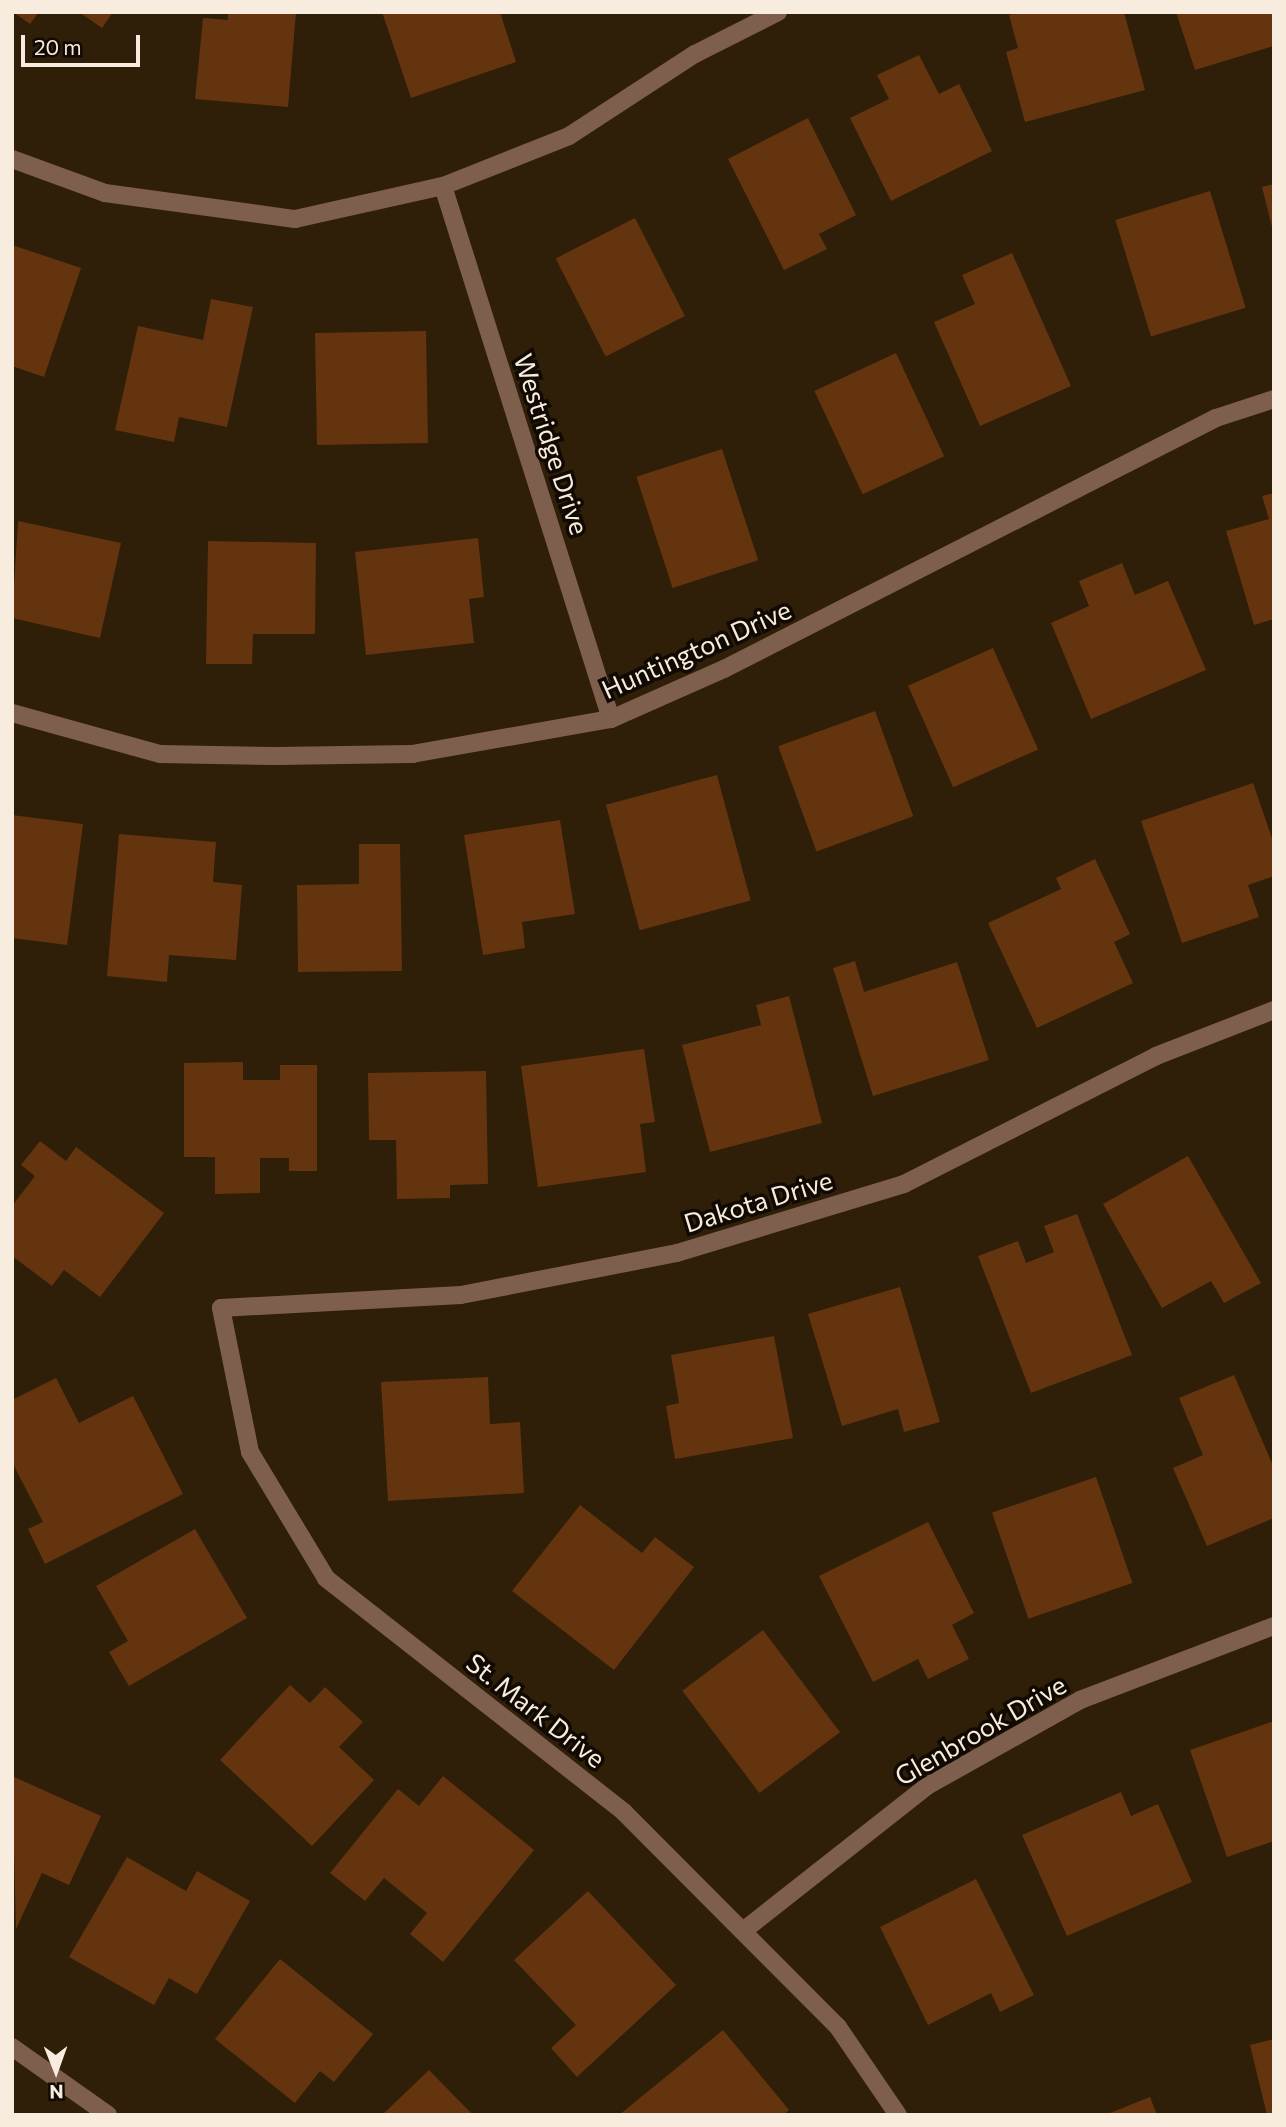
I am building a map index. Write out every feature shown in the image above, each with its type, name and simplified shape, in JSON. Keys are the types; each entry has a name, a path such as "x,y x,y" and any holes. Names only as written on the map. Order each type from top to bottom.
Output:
{"street":[{"path":"12,159 104,193 295,219 443,186 569,136 695,54 778,12"},
{"name":"Westridge Drive","path":"443,186 611,719"},
{"name":"Huntington Drive","path":"12,713 160,754 276,756 412,754 611,719 724,669 1216,418 1274,399"},
{"name":"Dakota Drive","path":"221,1308 461,1295 677,1253 904,1184 1157,1056 1274,1010"},
{"name":"St. Mark Drive","path":"221,1308 250,1452 326,1578 624,1812 838,2027 898,2115"},
{"name":"Glenbrook Drive","path":"743,1931 927,1786 1080,1700 1274,1626"},
{"path":"12,2047 108,2115"}],"building":[{"path":"13,12 39,12 30,24"},
{"path":"79,12 113,12 102,28"},
{"path":"228,12 296,12 288,107 195,99 203,18 228,20"},
{"path":"382,12 500,12 516,62 411,98"},
{"path":"1019,12 1124,12 1145,90 1025,122 1006,52 1018,48 1009,15"},
{"path":"1176,12 1274,12 1274,46 1195,70"},
{"path":"919,55 939,94 959,84 992,151 891,201 850,118 889,99 877,75"},
{"path":"808,118 856,215 819,234 827,249 784,270 728,159"},
{"path":"1274,184 1274,231 1273,231 1262,187"},
{"path":"1210,191 1246,308 1151,337 1115,220"},
{"path":"635,218 685,316 606,356 556,258"},
{"path":"12,245 81,268 44,377 12,366"},
{"path":"1012,253 1071,386 980,426 934,322 975,304 962,275"},
{"path":"211,299 253,307 227,427 179,417 174,442 115,430 138,326 203,340"},
{"path":"426,331 428,443 317,445 315,333"},
{"path":"896,353 944,456 863,494 814,391"},
{"path":"722,449 758,560 673,588 636,477"},
{"path":"1274,493 1274,619 1254,625 1226,531 1269,519 1262,496"},
{"path":"18,521 121,543 100,638 12,618"},
{"path":"478,538 484,597 469,599 474,643 366,655 355,552"},
{"path":"208,541 316,543 315,634 253,634 252,664 206,664"},
{"path":"1122,563 1135,595 1168,581 1206,670 1091,719 1051,623 1089,606 1079,581"},
{"path":"993,648 1038,749 953,787 908,686"},
{"path":"875,711 913,816 817,851 778,746"},
{"path":"717,775 751,901 640,930 606,805"},
{"path":"1253,783 1274,844 1274,876 1248,885 1259,917 1182,943 1141,821"},
{"path":"12,815 83,824 67,945 12,938"},
{"path":"560,820 575,914 522,922 525,948 483,955 464,835"},
{"path":"119,834 216,842 213,882 242,885 236,960 169,955 167,982 107,976"},
{"path":"359,844 400,844 402,971 298,972 297,885 359,884"},
{"path":"1095,859 1130,934 1114,942 1133,983 1037,1028 988,923 1061,889 1056,878"},
{"path":"855,961 864,992 957,962 989,1060 873,1096 833,968"},
{"path":"789,996 822,1123 710,1152 682,1045 761,1025 756,1005"},
{"path":"644,1049 655,1122 640,1124 646,1172 538,1187 521,1066"},
{"path":"243,1062 243,1080 280,1080 280,1065 317,1065 317,1171 289,1171 289,1158 260,1158 260,1193 215,1194 215,1157 184,1157 184,1063"},
{"path":"486,1071 488,1184 450,1185 450,1198 397,1199 396,1140 369,1140 368,1073"},
{"path":"40,1141 66,1161 76,1147 164,1213 100,1297 64,1270 52,1286 12,1256 12,1206 35,1176 21,1165"},
{"path":"1188,1156 1261,1283 1224,1303 1211,1281 1162,1308 1103,1204"},
{"path":"1077,1214 1132,1355 1031,1393 978,1256 1018,1241 1026,1263 1054,1252 1044,1226"},
{"path":"900,1287 940,1422 904,1432 898,1409 842,1426 808,1314"},
{"path":"774,1336 793,1438 675,1459 666,1406 679,1403 671,1355"},
{"path":"1234,1375 1274,1468 1274,1518 1207,1546 1173,1468 1203,1455 1179,1398"},
{"path":"488,1377 490,1424 520,1422 524,1493 388,1501 381,1382"},
{"path":"56,1378 79,1423 133,1396 183,1494 45,1564 28,1529 43,1522 12,1462 12,1400"},
{"path":"1096,1477 1132,1583 1028,1619 992,1513"},
{"path":"580,1505 642,1553 655,1537 694,1567 614,1670 512,1591"},
{"path":"928,1522 974,1613 952,1625 969,1659 928,1679 918,1659 873,1682 819,1576"},
{"path":"195,1529 247,1618 129,1686 109,1652 128,1641 96,1586"},
{"path":"763,1630 840,1732 759,1793 682,1691"},
{"path":"290,1685 310,1703 325,1687 363,1722 339,1747 374,1780 312,1846 220,1760"},
{"path":"1274,1721 1274,1841 1227,1857 1190,1750"},
{"path":"12,1776 101,1816 69,1885 42,1873 16,1929"},
{"path":"443,1776 534,1850 443,1962 410,1934 427,1913 384,1878 365,1901 330,1873 398,1789 419,1806"},
{"path":"1121,1792 1131,1816 1158,1804 1192,1882 1067,1936 1022,1835"},
{"path":"127,1857 186,1891 197,1871 250,1901 197,1994 169,1978 154,2005 69,1957"},
{"path":"976,1879 1034,1995 1000,2012 991,1993 928,2025 880,1927"},
{"path":"588,1891 676,1985 577,2077 551,2048 576,2025 514,1960"},
{"path":"280,1959 373,2034 334,2082 320,2071 295,2103 215,2039"},
{"path":"723,2030 789,2110 783,2115 619,2115"},
{"path":"1274,2039 1274,2115 1267,2115 1250,2045"},
{"path":"429,2070 473,2115 382,2115"},
{"path":"1150,2097 1157,2115 1105,2115"}]}
